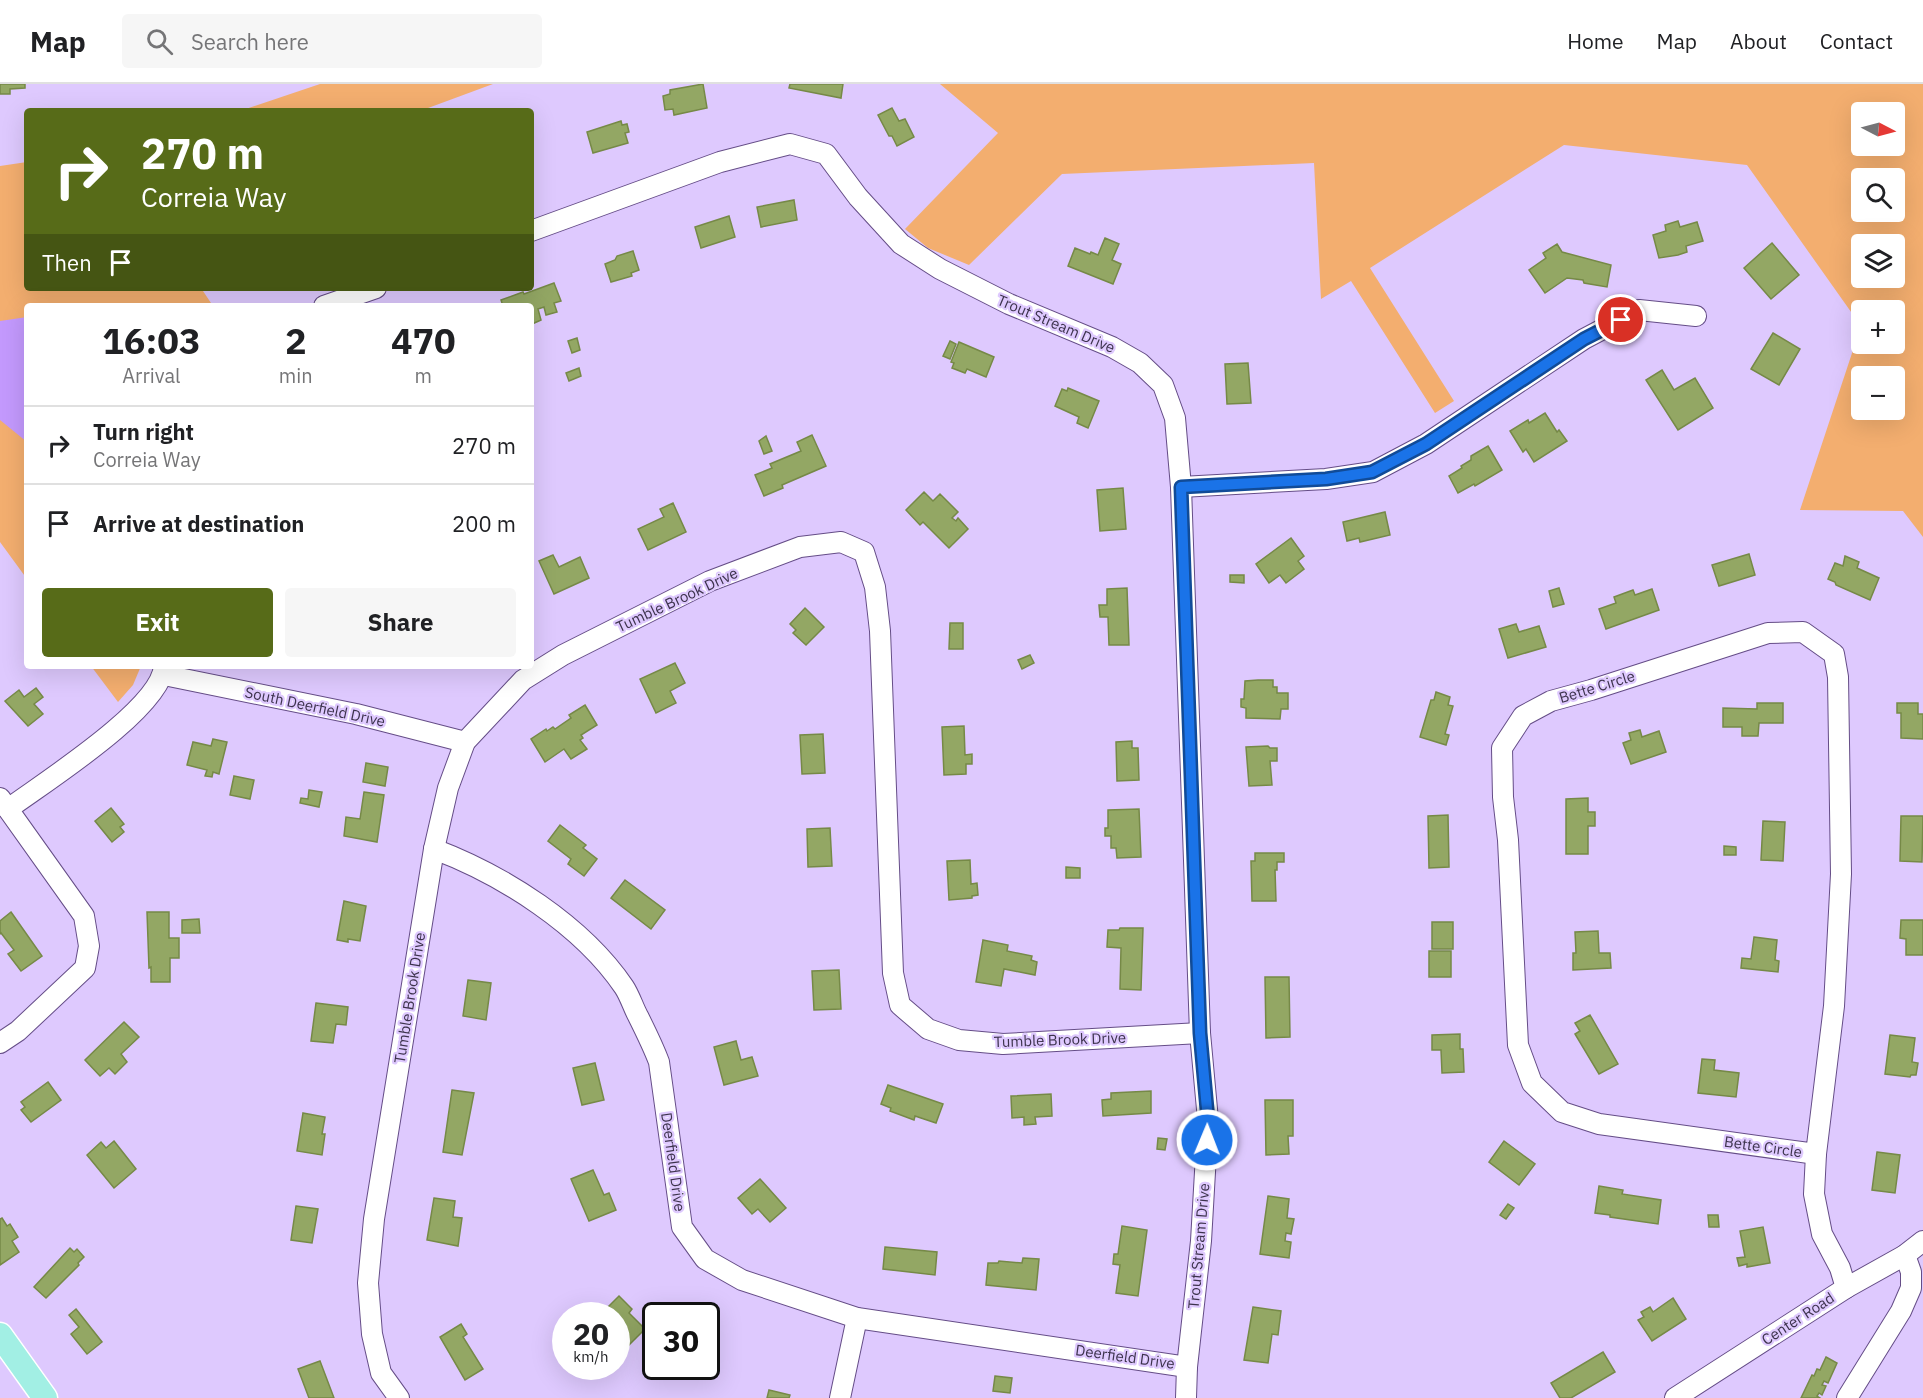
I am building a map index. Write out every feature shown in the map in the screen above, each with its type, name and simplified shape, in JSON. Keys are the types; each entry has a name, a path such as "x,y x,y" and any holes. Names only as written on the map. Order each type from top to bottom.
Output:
{"main road":[{"path":"0,1335 45,1398"}],"street":[{"name":"Trout Stream Drive","path":"534,230 720,162 790,144 826,154 858,197 901,244 940,269 1009,304 1112,347 1140,363 1163,385 1175,418 1181,487 1200,1033 1208,1120 1201,1241 1187,1366 1186,1398"},
{"path":"333,303 367,291"},
{"path":"1181,487 1326,479 1372,472 1426,444 1584,339 1639,310 1696,316"},
{"name":"Tumble Brook Drive","path":"399,1398 381,1372 372,1334 368,1283 374,1219 434,849 448,788 465,742 523,680 562,655 710,581 800,547 841,542 864,552 875,587 880,632 893,973 900,1005 927,1029 959,1040 1003,1044 1200,1033"},
{"name":"Bette Circle","path":"1816,1154 1599,1124 1562,1112 1532,1083 1518,1045 1508,840 1503,797 1502,748 1523,716 1551,701 1768,633 1803,632 1834,654 1838,677 1841,874 1834,1006 1816,1154 1814,1194 1822,1234 1840,1268 1846,1288"},
{"path":"0,1043 18,1031 85,968 89,946 84,916 4,803 119,727 145,701 164,671"},
{"name":"South Deerfield Drive","path":"164,671 356,714 465,742"},
{"name":"Deerfield Drive","path":"434,849 461,859 501,879 532,900 605,962 625,989 650,1037 659,1062 682,1227 705,1259 742,1280 857,1318 1187,1366"},
{"name":"Center Road","path":"1675,1398 1846,1288 1905,1255 1923,1241"},
{"path":"1847,1398 1901,1311 1911,1288 1911,1272 1905,1255"},
{"path":"840,1398 857,1318"}],"shaded area":[{"path":"320,84 493,84 428,108 249,108"},
{"path":"940,84 1923,84 1923,537 1903,511 1800,510 1852,354 1905,354 1905,300 1851,300 1851,312 1747,165 1564,145 1370,268 1454,401 1435,413 1351,281 1321,299 1314,163 1062,174 969,265 928,248 905,229 998,133"},
{"path":"24,162 24,291 203,291 211,303 24,303 24,575 0,542 0,166"},
{"path":"24,317 24,440 0,420 0,321"},
{"path":"93,669 140,669 133,685 118,702"}],"building":[{"path":"0,84 25,84 25,88 10,89 10,94 0,94"},
{"path":"703,84 707,108 674,115 673,109 665,110 663,96 670,94 670,90"},
{"path":"790,84 843,84 841,98 789,88"},
{"path":"892,108 899,121 905,119 914,137 897,146 878,115"},
{"path":"621,121 622,125 627,124 629,132 625,133 628,143 593,153 587,132"},
{"path":"794,200 797,220 761,227 757,207"},
{"path":"729,216 735,237 701,248 695,227"},
{"path":"1678,221 1680,227 1697,222 1703,241 1686,246 1687,252 1659,258 1653,235 1666,231 1665,225"},
{"path":"1105,238 1119,244 1112,260 1121,264 1113,284 1068,266 1075,248 1098,255"},
{"path":"1772,243 1799,275 1771,299 1744,268"},
{"path":"1557,244 1562,252 1611,265 1607,287 1567,278 1545,293 1529,270 1546,258 1543,253"},
{"path":"633,251 639,270 631,273 632,276 611,282 605,264 615,260 617,256"},
{"path":"554,283 561,301 554,303 557,312 546,315 544,307 538,309 541,320 534,323 534,303 502,303 501,300"},
{"path":"1773,333 1800,349 1779,385 1751,369"},
{"path":"577,338 580,350 572,353 568,341"},
{"path":"950,341 956,344 950,359 943,356"},
{"path":"959,342 994,357 986,377 967,369 965,373 952,368 954,363 951,362"},
{"path":"1248,363 1251,403 1227,404 1225,364"},
{"path":"579,368 581,376 569,381 566,373"},
{"path":"1662,370 1674,390 1695,378 1713,408 1678,430 1646,380"},
{"path":"1068,388 1099,401 1088,428 1077,423 1079,417 1055,406 1062,389 1067,391"},
{"path":"1545,413 1557,432 1559,430 1567,441 1534,462 1526,449 1523,452 1510,431"},
{"path":"812,435 826,466 782,485 783,488 764,496 755,475 772,468 770,464 801,451 797,442"},
{"path":"766,436 772,451 764,454 759,441"},
{"path":"1488,446 1502,470 1458,493 1449,476 1471,460 1471,456"},
{"path":"1123,488 1126,529 1100,531 1097,490"},
{"path":"924,492 933,501 940,494 958,512 952,518 956,521 958,518 968,529 949,548 923,522 920,525 906,510"},
{"path":"673,503 686,532 648,550 638,529 664,517 660,509"},
{"path":"1385,512 1390,535 1360,542 1359,538 1347,541 1343,522"},
{"path":"1291,538 1304,556 1298,561 1304,569 1286,583 1280,575 1269,583 1256,564"},
{"path":"1749,554 1755,575 1719,586 1712,565"},
{"path":"553,555 559,567 580,557 589,578 554,594 539,561"},
{"path":"1845,556 1859,562 1857,568 1879,578 1870,600 1828,579 1835,563 1843,566"},
{"path":"1230,575 1244,575 1244,583 1230,582"},
{"path":"1127,588 1129,645 1109,645 1108,617 1100,617 1099,605 1107,605 1107,589"},
{"path":"1559,588 1564,604 1553,607 1549,591"},
{"path":"1652,589 1659,610 1606,629 1599,609 1616,603 1614,597 1633,590 1635,595"},
{"path":"805,608 824,627 806,645 793,633 796,630 790,624"},
{"path":"950,623 963,623 963,649 949,649"},
{"path":"1516,624 1519,632 1539,626 1546,647 1508,658 1499,629"},
{"path":"1030,655 1034,663 1022,669 1018,660"},
{"path":"675,663 685,683 670,691 676,703 656,713 640,679"},
{"path":"1273,680 1273,687 1277,687 1277,693 1288,693 1288,709 1281,709 1280,719 1246,718 1246,708 1241,707 1245,681"},
{"path":"36,688 43,697 34,704 43,714 28,726 5,701 19,690 24,697"},
{"path":"1436,692 1450,697 1448,705 1453,706 1445,734 1449,735 1446,745 1420,737 1431,700 1434,700"},
{"path":"1757,703 1783,703 1783,723 1759,723 1758,736 1742,736 1742,727 1723,727 1723,708 1757,709"},
{"path":"1897,703 1918,703 1918,714 1923,714 1923,739 1901,738 1901,713 1897,713"},
{"path":"585,705 597,725 581,735 583,738 580,740 587,749 571,759 564,749 545,762 531,739 546,729 547,731 553,727 555,729 571,718 569,715"},
{"path":"964,726 965,755 972,754 972,764 966,764 966,774 944,775 942,727"},
{"path":"1640,730 1642,737 1659,731 1666,752 1631,764 1623,743 1631,740 1629,733"},
{"path":"823,734 825,773 802,774 800,735"},
{"path":"213,739 227,742 219,774 213,772 212,777 205,776 207,770 187,765 193,742 211,746"},
{"path":"1132,741 1132,748 1138,748 1139,780 1117,781 1116,742"},
{"path":"1246,747 1277,748 1277,761 1270,761 1272,785 1249,786"},
{"path":"366,763 388,767 385,786 363,782"},
{"path":"234,776 254,780 250,799 230,795"},
{"path":"309,790 322,792 319,807 300,803 301,798 308,799"},
{"path":"364,792 384,795 377,842 344,836 346,817 360,819"},
{"path":"1588,798 1588,812 1595,812 1595,826 1588,826 1588,854 1566,854 1566,799"},
{"path":"111,808 124,824 120,827 124,832 112,842 95,821"},
{"path":"1139,809 1141,857 1117,858 1116,848 1111,848 1111,836 1105,836 1105,828 1108,828 1108,810"},
{"path":"1448,815 1449,867 1429,868 1428,816"},
{"path":"1901,816 1923,816 1922,862 1900,861"},
{"path":"1763,821 1785,822 1783,861 1761,860"},
{"path":"560,825 586,845 583,848 597,859 584,876 568,864 571,859 548,841"},
{"path":"830,828 832,866 808,867 807,829"},
{"path":"1724,846 1736,847 1736,855 1724,855"},
{"path":"1255,853 1284,853 1284,862 1277,862 1277,870 1275,870 1276,901 1252,901 1251,861 1255,861"},
{"path":"970,860 971,884 977,883 978,895 972,898 949,900 947,861"},
{"path":"1066,867 1080,868 1080,878 1066,878"},
{"path":"625,880 665,910 651,929 611,898"},
{"path":"344,901 366,906 360,941 337,940"},
{"path":"11,912 42,956 21,971 8,954 14,950 0,934 0,921"},
{"path":"147,912 169,912 169,938 179,938 179,958 170,958 170,982 151,982"},
{"path":"199,919 200,933 182,933 182,920"},
{"path":"1901,920 1923,920 1923,955 1906,955 1906,939 1900,938"},
{"path":"1432,922 1453,922 1453,949 1432,949"},
{"path":"1120,928 1143,928 1141,990 1120,989 1121,948 1107,947 1108,930 1119,930"},
{"path":"1598,931 1599,953 1610,953 1611,968 1573,970 1573,953 1576,953 1575,932"},
{"path":"1754,937 1777,940 1775,960 1779,961 1778,972 1741,968 1742,958 1751,959"},
{"path":"983,940 1008,945 1007,951 1032,956 1031,960 1037,962 1035,975 1004,969 1001,986 976,982"},
{"path":"1429,951 1451,951 1451,977 1429,977"},
{"path":"839,970 841,1009 814,1010 812,971"},
{"path":"1265,977 1289,977 1290,1037 1266,1038"},
{"path":"468,980 491,983 486,1020 463,1016"},
{"path":"316,1003 348,1007 346,1025 336,1024 333,1043 311,1041"},
{"path":"1590,1015 1618,1064 1599,1074 1575,1034 1580,1031 1575,1023"},
{"path":"124,1022 139,1037 121,1054 127,1062 115,1074 109,1068 100,1076 85,1060"},
{"path":"1460,1034 1464,1072 1442,1073 1441,1050 1432,1050 1432,1035"},
{"path":"1890,1035 1915,1038 1912,1062 1918,1063 1916,1075 1910,1077 1885,1074"},
{"path":"736,1041 741,1060 752,1057 758,1076 724,1085 714,1047"},
{"path":"1702,1059 1715,1060 1714,1070 1739,1073 1736,1097 1698,1093"},
{"path":"595,1063 604,1100 582,1105 573,1068"},
{"path":"48,1082 61,1100 31,1122 21,1110 25,1107 21,1102"},
{"path":"888,1085 943,1104 936,1123 915,1116 914,1120 890,1111 891,1108 881,1104"},
{"path":"452,1090 474,1093 462,1155 443,1152"},
{"path":"1151,1091 1151,1113 1103,1116 1102,1100 1111,1099 1111,1093"},
{"path":"1051,1094 1052,1116 1035,1117 1036,1124 1024,1125 1024,1117 1012,1118 1011,1096"},
{"path":"1265,1100 1293,1100 1293,1136 1288,1136 1289,1154 1266,1155"},
{"path":"303,1113 325,1117 322,1155 297,1151"},
{"path":"1158,1138 1167,1139 1165,1150 1157,1149"},
{"path":"114,1141 136,1169 114,1188 87,1155 101,1142 106,1148"},
{"path":"1504,1141 1535,1164 1519,1185 1489,1162"},
{"path":"1877,1152 1900,1155 1895,1193 1872,1190"},
{"path":"593,1170 604,1195 609,1193 616,1210 589,1221 571,1179"},
{"path":"760,1179 786,1208 770,1222 758,1209 752,1214 738,1198"},
{"path":"1599,1186 1623,1190 1622,1194 1661,1200 1658,1224 1595,1213"},
{"path":"1268,1196 1289,1199 1287,1218 1294,1219 1291,1234 1286,1233 1285,1241 1291,1242 1289,1258 1260,1254"},
{"path":"434,1198 455,1201 453,1217 462,1218 458,1246 427,1240"},
{"path":"1508,1204 1514,1208 1506,1219 1500,1215"},
{"path":"296,1206 318,1209 312,1243 291,1240"},
{"path":"1708,1215 1718,1215 1719,1227 1709,1227"},
{"path":"2,1218 7,1226 10,1224 18,1237 12,1241 19,1252 0,1265 0,1219"},
{"path":"1122,1226 1147,1230 1138,1296 1116,1293 1120,1265 1113,1264 1114,1254 1118,1254"},
{"path":"1763,1227 1770,1263 1739,1266 1737,1258 1745,1257 1740,1231"},
{"path":"885,1247 937,1252 935,1275 883,1269"},
{"path":"70,1248 74,1252 77,1249 84,1257 46,1298 34,1287"},
{"path":"1023,1258 1039,1259 1036,1290 986,1285 988,1263 999,1261 1022,1263"},
{"path":"619,1296 625,1302 613,1302"},
{"path":"1673,1298 1686,1319 1652,1341 1638,1320 1644,1317 1641,1312 1650,1307 1653,1312"},
{"path":"1253,1307 1281,1311 1278,1335 1272,1334 1268,1363 1244,1360"},
{"path":"76,1309 102,1342 87,1354 71,1334 79,1327 69,1315"},
{"path":"630,1314 642,1326 642,1332 630,1344"},
{"path":"461,1324 467,1334 463,1337 483,1369 465,1380 440,1337"},
{"path":"1603,1352 1615,1372 1571,1398 1560,1398 1551,1383"},
{"path":"1826,1357 1837,1363 1828,1383 1824,1381 1822,1385 1826,1386 1822,1395 1819,1393 1817,1396 1820,1398 1801,1398 1812,1375 1814,1376 1817,1369 1820,1370"},
{"path":"320,1361 334,1398 309,1398 298,1369"},
{"path":"995,1376 1012,1378 1010,1393 993,1391"},
{"path":"769,1390 790,1395 789,1398 767,1398"}],"route":[{"path":"1207,1140 1208,1120 1200,1033 1181,487 1326,479 1372,472 1426,444 1584,339 1621,320"}]}
